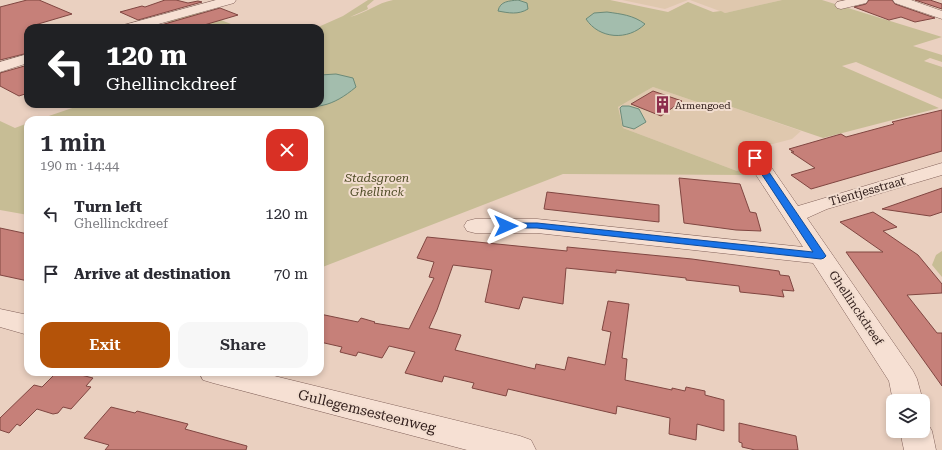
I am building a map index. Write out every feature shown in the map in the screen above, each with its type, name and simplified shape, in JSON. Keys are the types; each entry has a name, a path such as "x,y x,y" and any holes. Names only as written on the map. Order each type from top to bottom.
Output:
{"street":[{"path":"143,24 230,0"},
{"path":"842,5 862,0"},
{"path":"899,0 942,15"},
{"path":"0,66 24,59"},
{"name":"Ghellinckdreef","path":"755,158 903,379 906,394"},
{"name":"Tientjesstraat","path":"795,218 803,211 820,205 942,169"},
{"path":"475,226 537,226 821,256"},
{"path":"0,318 24,324"},
{"name":"Gullegemsesteenweg","path":"229,376 520,450"},
{"path":"917,438 920,450"}],"shaded area":[{"path":"518,0 527,3 528,9 517,13 498,11 503,3"},
{"path":"622,0 688,0 665,9"},
{"path":"690,0 782,0 725,13"},
{"path":"607,12 622,14 645,24 630,33 614,35 598,31 586,19 594,13"},
{"path":"336,74 353,78 356,87 339,99 324,105 324,75"},
{"path":"653,87 700,103 703,102 719,107 723,104 801,131 792,139 738,153 745,167 737,171 623,128 618,107"},
{"path":"622,106 629,106 639,109 646,122 634,129 623,126 620,108"}],"green space":[{"name":"Stadsgroen Ghellinck","path":"368,0 374,0 367,6 368,9 350,17 382,3 393,0 610,0 668,12 688,2 713,12 721,11 725,13 782,0 822,0 942,37 913,46 942,55 942,62 930,58 924,61 942,67 942,99 856,62 842,66 939,108 823,138 723,104 720,107 703,102 700,103 653,87 618,107 623,128 737,171 745,167 750,175 563,174 324,266 324,116 49,116 72,108 324,108 336,74 324,75 324,24 343,16"},
{"path":"196,10 231,24 174,24 163,20"},
{"path":"0,121 15,128 24,125 24,214 0,210"},
{"path":"942,251 942,277 932,265 936,255"}],"building":[{"path":"27,0 39,0 72,14 38,24 24,24 24,54 0,60 0,7"},
{"path":"165,0 176,0 188,3 198,1 202,2 138,20 120,12 142,6 145,7"},
{"path":"869,0 892,0 895,4 935,18 915,22 901,17 889,20 854,7 866,4"},
{"path":"915,0 930,0 942,4 942,9"},
{"path":"220,8 238,15 208,24 164,24"},
{"path":"24,66 24,94 19,96 0,86 0,73"},
{"name":"Armengoed","path":"653,91 682,101 661,116 631,104"},
{"path":"942,110 942,151 811,189 791,175 815,168 791,152 794,152 789,149 841,134 846,137 894,124 892,122"},
{"path":"679,178 740,184 750,212 756,213 761,231 736,230 684,223"},
{"path":"942,188 942,212 930,216 882,209"},
{"path":"547,192 659,205 659,222 544,209"},
{"path":"873,212 897,227 883,231 918,255 942,284 942,293 907,295 937,333 942,333 942,386 846,252 883,252 840,222"},
{"path":"0,228 24,233 24,280 0,275"},
{"path":"427,237 567,251 567,247 692,259 779,271 780,275 789,276 794,291 782,290 784,297 740,292 739,286 686,280 686,278 616,270 616,273 566,268 563,304 523,297 519,309 485,302 492,270 453,265 429,328 461,335 455,350 535,369 536,364 565,370 568,357 605,365 611,332 602,330 608,301 629,304 622,358 627,359 625,380 672,390 672,388 685,391 686,387 705,391 705,395 724,400 724,431 697,424 696,440 669,434 670,418 617,406 616,414 508,389 506,396 472,388 474,383 444,376 442,382 405,373 415,352 389,346 382,358 358,352 356,356 340,352 342,347 324,343 324,315 358,322 361,318 375,322 374,323 409,329 434,278 429,277 434,262 417,258"},
{"path":"53,376 85,376 93,378 86,386 91,387 71,409 63,407 58,413 53,414 37,409 20,426 17,424 9,433 0,430 0,418 34,385 42,387"},
{"path":"111,407 135,413 137,411 188,424 185,429 247,446 246,450 105,450 109,445 84,438"},
{"path":"739,423 796,436 798,450 755,450 742,447 742,443 739,442"}],"place":[{"name":"Armengoed","path":"662,105"}],"route":[{"path":"506,226 537,226 821,256 755,158"}]}
